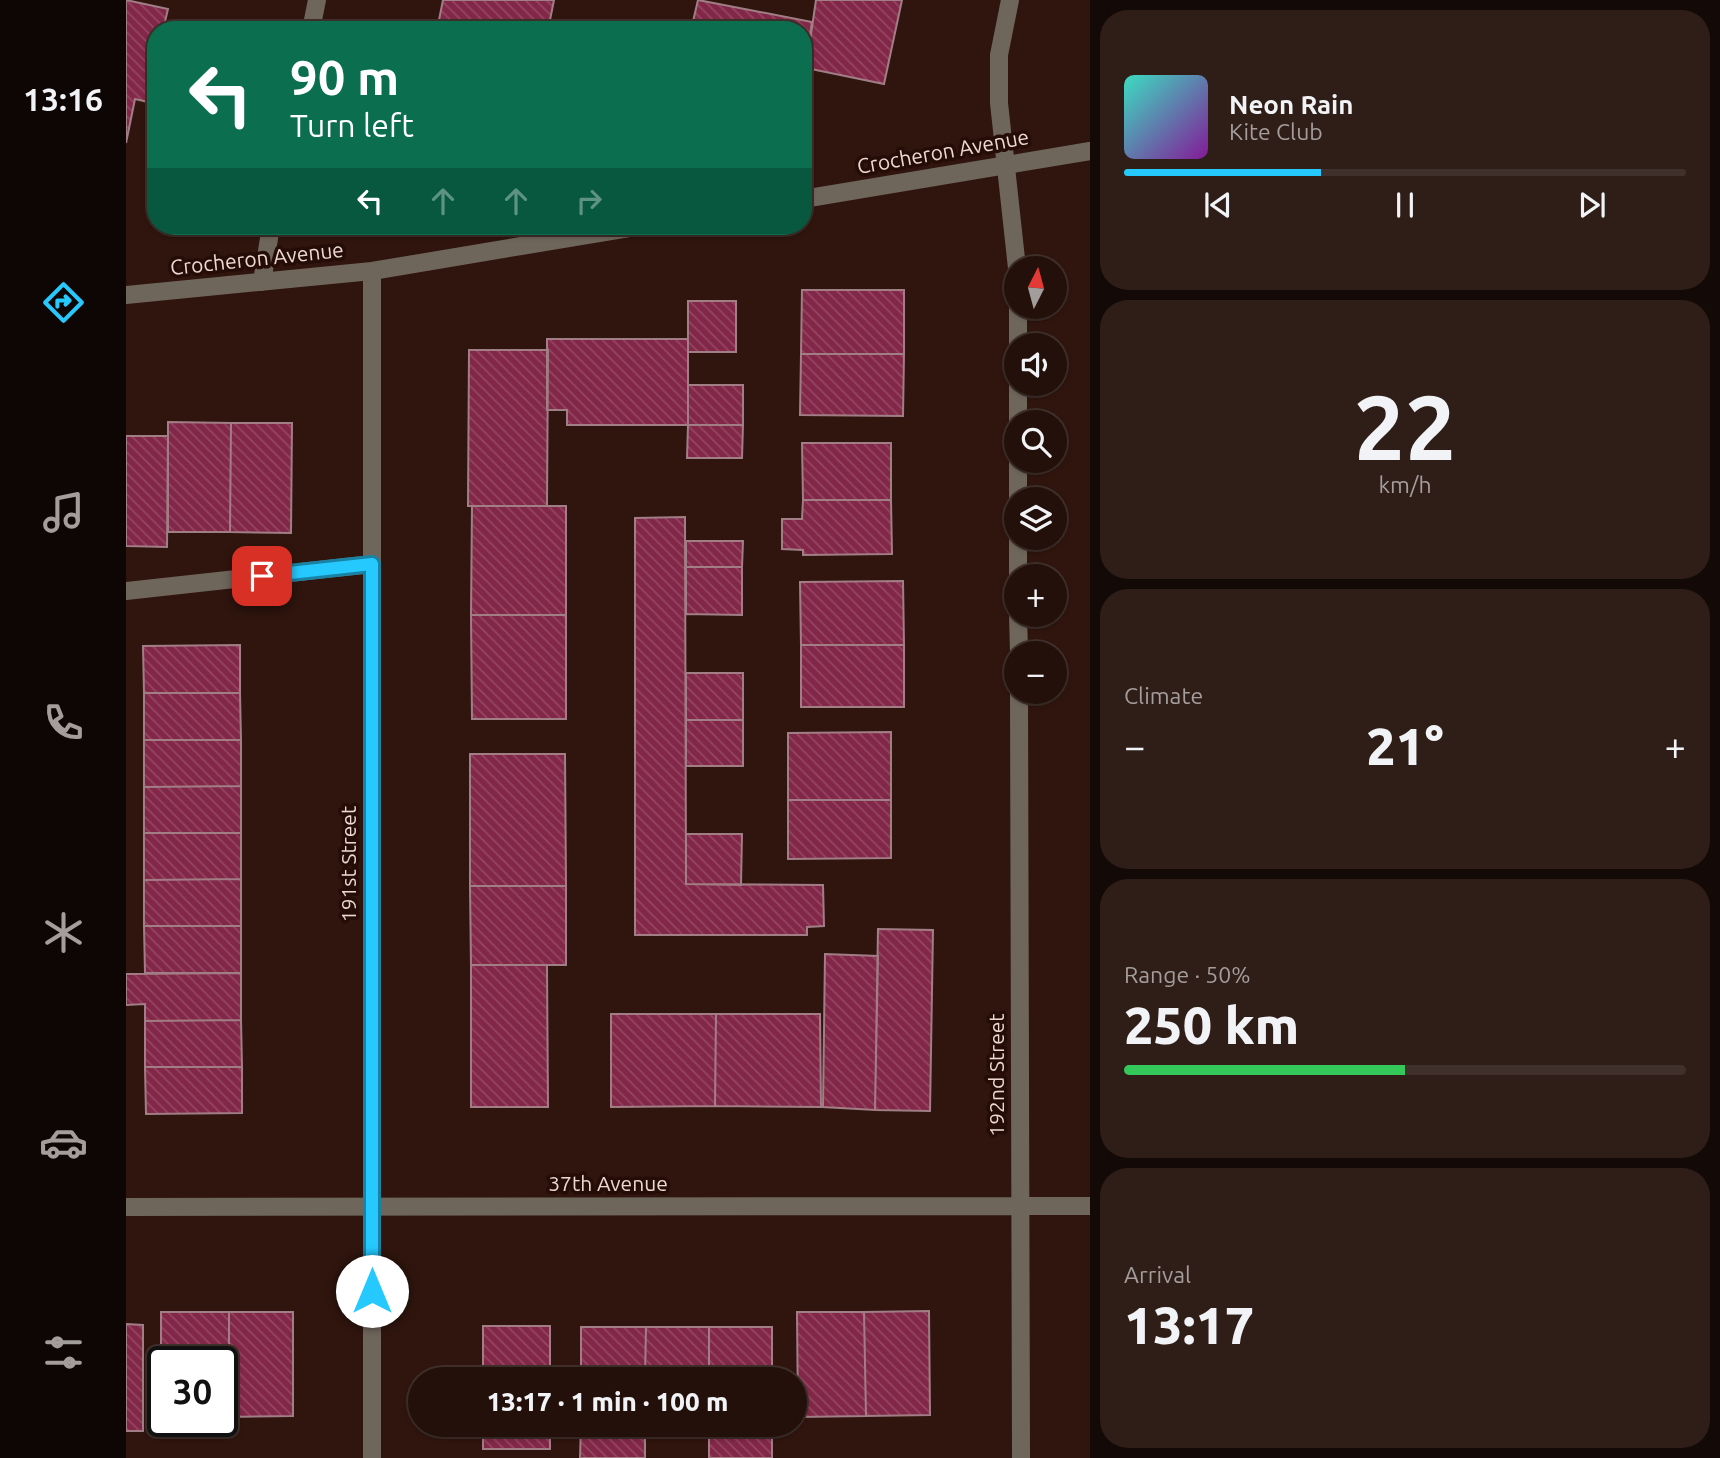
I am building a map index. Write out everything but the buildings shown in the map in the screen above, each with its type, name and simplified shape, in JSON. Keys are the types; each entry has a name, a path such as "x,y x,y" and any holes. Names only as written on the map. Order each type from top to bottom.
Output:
{"street":[{"path":"313,21 317,0"},
{"path":"1010,0 999,55 999,103 1016,256"},
{"name":"Crocheron Avenue","path":"812,197 1090,150"},
{"path":"262,282 270,235"},
{"name":"Crocheron Avenue","path":"126,295 372,271 587,235"},
{"name":"191st Street","path":"372,271 372,1458"},
{"path":"126,591 372,564"},
{"name":"192nd Street","path":"1019,704 1021,1458"},
{"name":"37th Avenue","path":"126,1207 1090,1206"}],"route":[{"path":"262,576 372,564 372,1291"}]}
